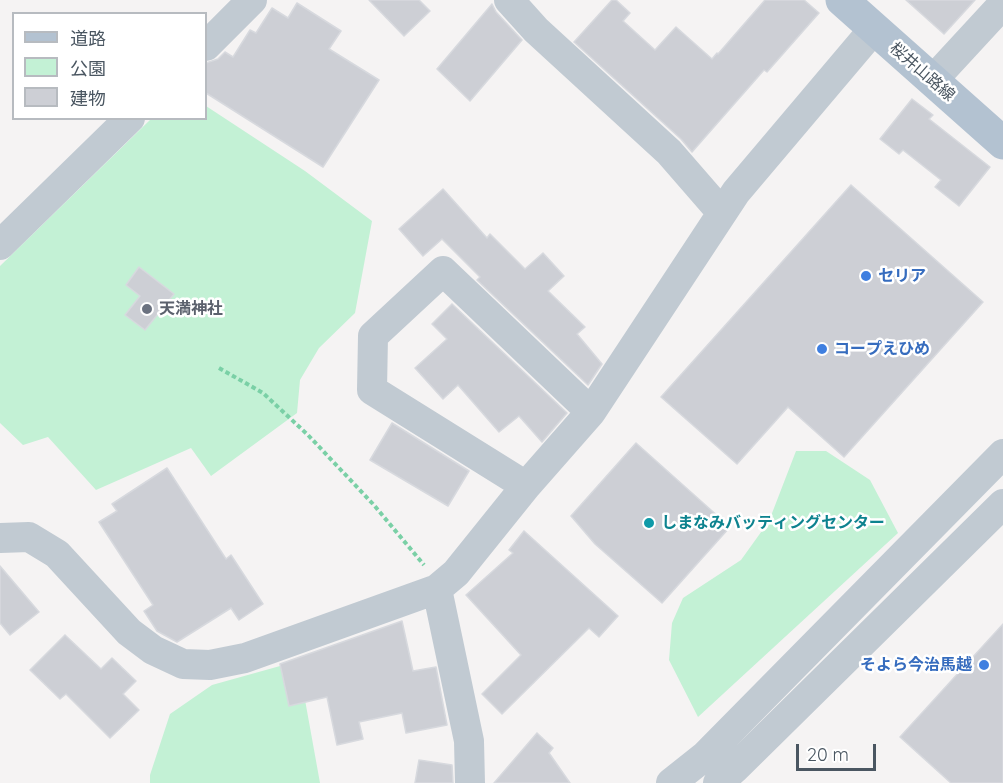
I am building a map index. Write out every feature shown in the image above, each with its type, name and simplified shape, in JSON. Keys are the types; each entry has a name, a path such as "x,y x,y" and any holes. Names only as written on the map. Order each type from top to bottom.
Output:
{"main road":[{"name":"桜井山路線","path":"842,0 873,30 1003,143"}],"street":[{"path":"207,44 252,0"},
{"path":"509,0 536,30 669,152 722,213"},
{"path":"932,81 1003,4"},
{"path":"0,538 29,537 57,554 129,632 153,650 183,664 210,665 245,658 437,590 456,573 526,486 591,412 736,192 873,30"},
{"path":"0,245 128,120"},
{"path":"526,486 372,390 373,336 443,271 591,412"},
{"path":"671,783 705,756 1003,454"},
{"path":"718,783 1003,504"},
{"path":"437,590 469,741 471,783"}],"path":[{"path":"219,368 263,393 308,435 380,512 427,569 437,590"}],"green space":[{"path":"207,107 305,171 372,221 355,313 319,348 300,380 297,413 211,476 191,448 96,490 48,437 23,445 0,423 0,266 150,120 207,120"},
{"path":"796,451 826,451 870,480 898,533 698,717 669,660 672,623 683,598 741,560 769,521"},
{"path":"298,661 320,783 150,783 150,775 170,714 212,685"}],"building":[{"path":"369,0 419,0 430,11 404,36"},
{"path":"612,0 616,0 630,13 623,21 655,50 676,27 712,59 765,0 804,0 819,13 767,72 764,70 692,152 681,139 574,42"},
{"path":"906,0 975,0 944,34"},
{"path":"297,3 341,31 329,49 379,80 323,167 207,94 207,63 218,59 225,52 233,57 250,30 256,33 272,8 288,18"},
{"path":"492,4 496,12 522,40 470,101 437,69"},
{"path":"912,99 933,115 929,119 990,167 959,206 935,187 941,180 903,150 899,154 880,139"},
{"name":"コープえひめ","path":"851,185 983,302 844,457 788,407 737,464 661,397"},
{"path":"443,189 487,238 490,234 525,269 543,253 564,276 548,291 585,327 577,334 602,364 588,385 477,280 480,277 442,239 423,256 399,229"},
{"path":"139,267 174,294 145,330 125,315 140,296 126,285"},
{"path":"452,304 567,413 542,442 519,416 499,432 458,385 443,399 415,368 447,339 432,324"},
{"path":"392,423 469,471 448,506 370,460"},
{"name":"しまなみバッティングセンター","path":"636,443 730,527 662,603 595,544 571,516"},
{"path":"167,468 226,559 231,555 263,604 239,620 231,608 177,642 157,631 144,611 153,605 99,522 117,511 112,504"},
{"path":"524,531 618,616 599,637 589,628 502,714 482,694 521,655 466,595 513,553 509,550"},
{"path":"0,566 39,612 10,635 0,623"},
{"path":"402,621 413,671 436,667 447,725 406,733 402,713 359,722 363,739 337,745 327,697 289,706 280,664"},
{"name":"そよら今治馬越","path":"1003,624 1003,783 951,783 900,737"},
{"path":"65,635 101,669 112,658 136,681 123,694 139,710 110,738 66,694 60,699 30,670"},
{"path":"537,733 553,748 549,753 570,783 494,783"},
{"path":"419,760 452,765 453,783 415,783"}],"place":[{"name":"セリア","path":"866,276"},
{"name":"天満神社","path":"147,309"},
{"name":"コープえひめ","path":"822,349"},
{"name":"しまなみバッティングセンター","path":"649,523"},
{"name":"そよら今治馬越","path":"984,665"}]}
